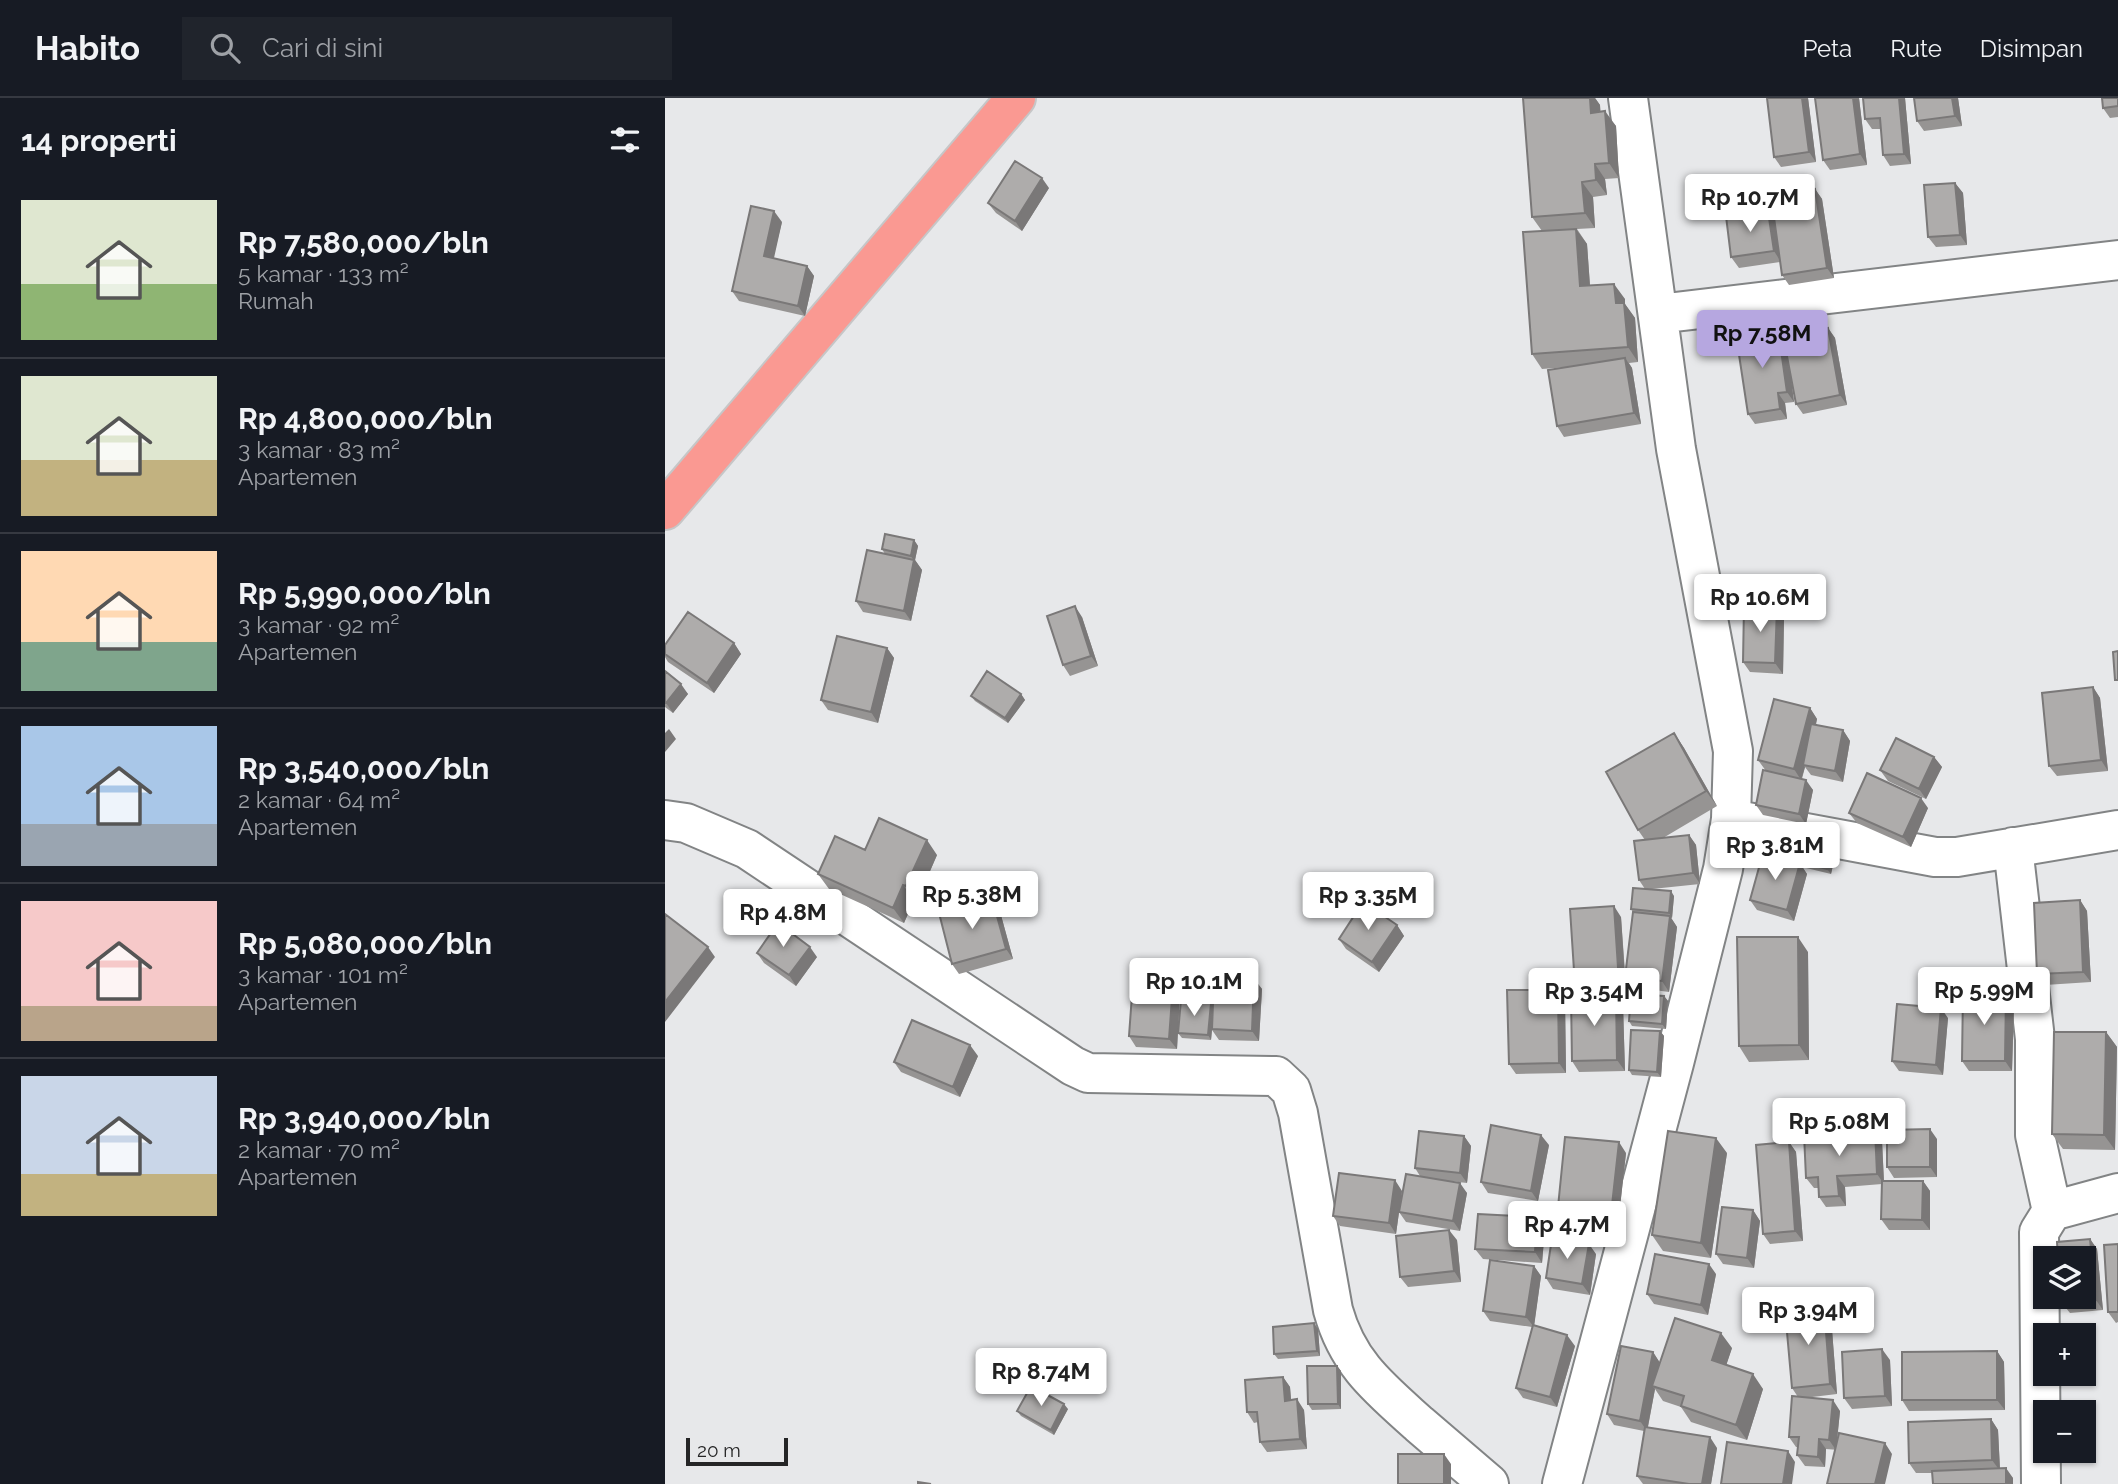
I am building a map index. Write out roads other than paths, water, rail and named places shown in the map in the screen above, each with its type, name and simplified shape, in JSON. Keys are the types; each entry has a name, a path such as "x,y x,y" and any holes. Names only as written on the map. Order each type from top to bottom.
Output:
{"highway":[{"path":"665,510 1016,98"}],"street":[{"path":"1562,1484 1675,1063 1723,869 1731,819 1734,751 1677,449 1628,98"},
{"path":"1658,314 2118,260"},
{"path":"1731,819 1935,857 1957,856 2118,830"},
{"path":"665,820 686,823 747,849 1087,1073 1276,1076 1291,1090 1299,1113 1333,1310 1349,1350 1373,1384 1489,1484"},
{"path":"2013,847 2035,1039 2035,1135 2052,1211"},
{"path":"2041,1484 2039,1232 2052,1211 2118,1193"}]}
